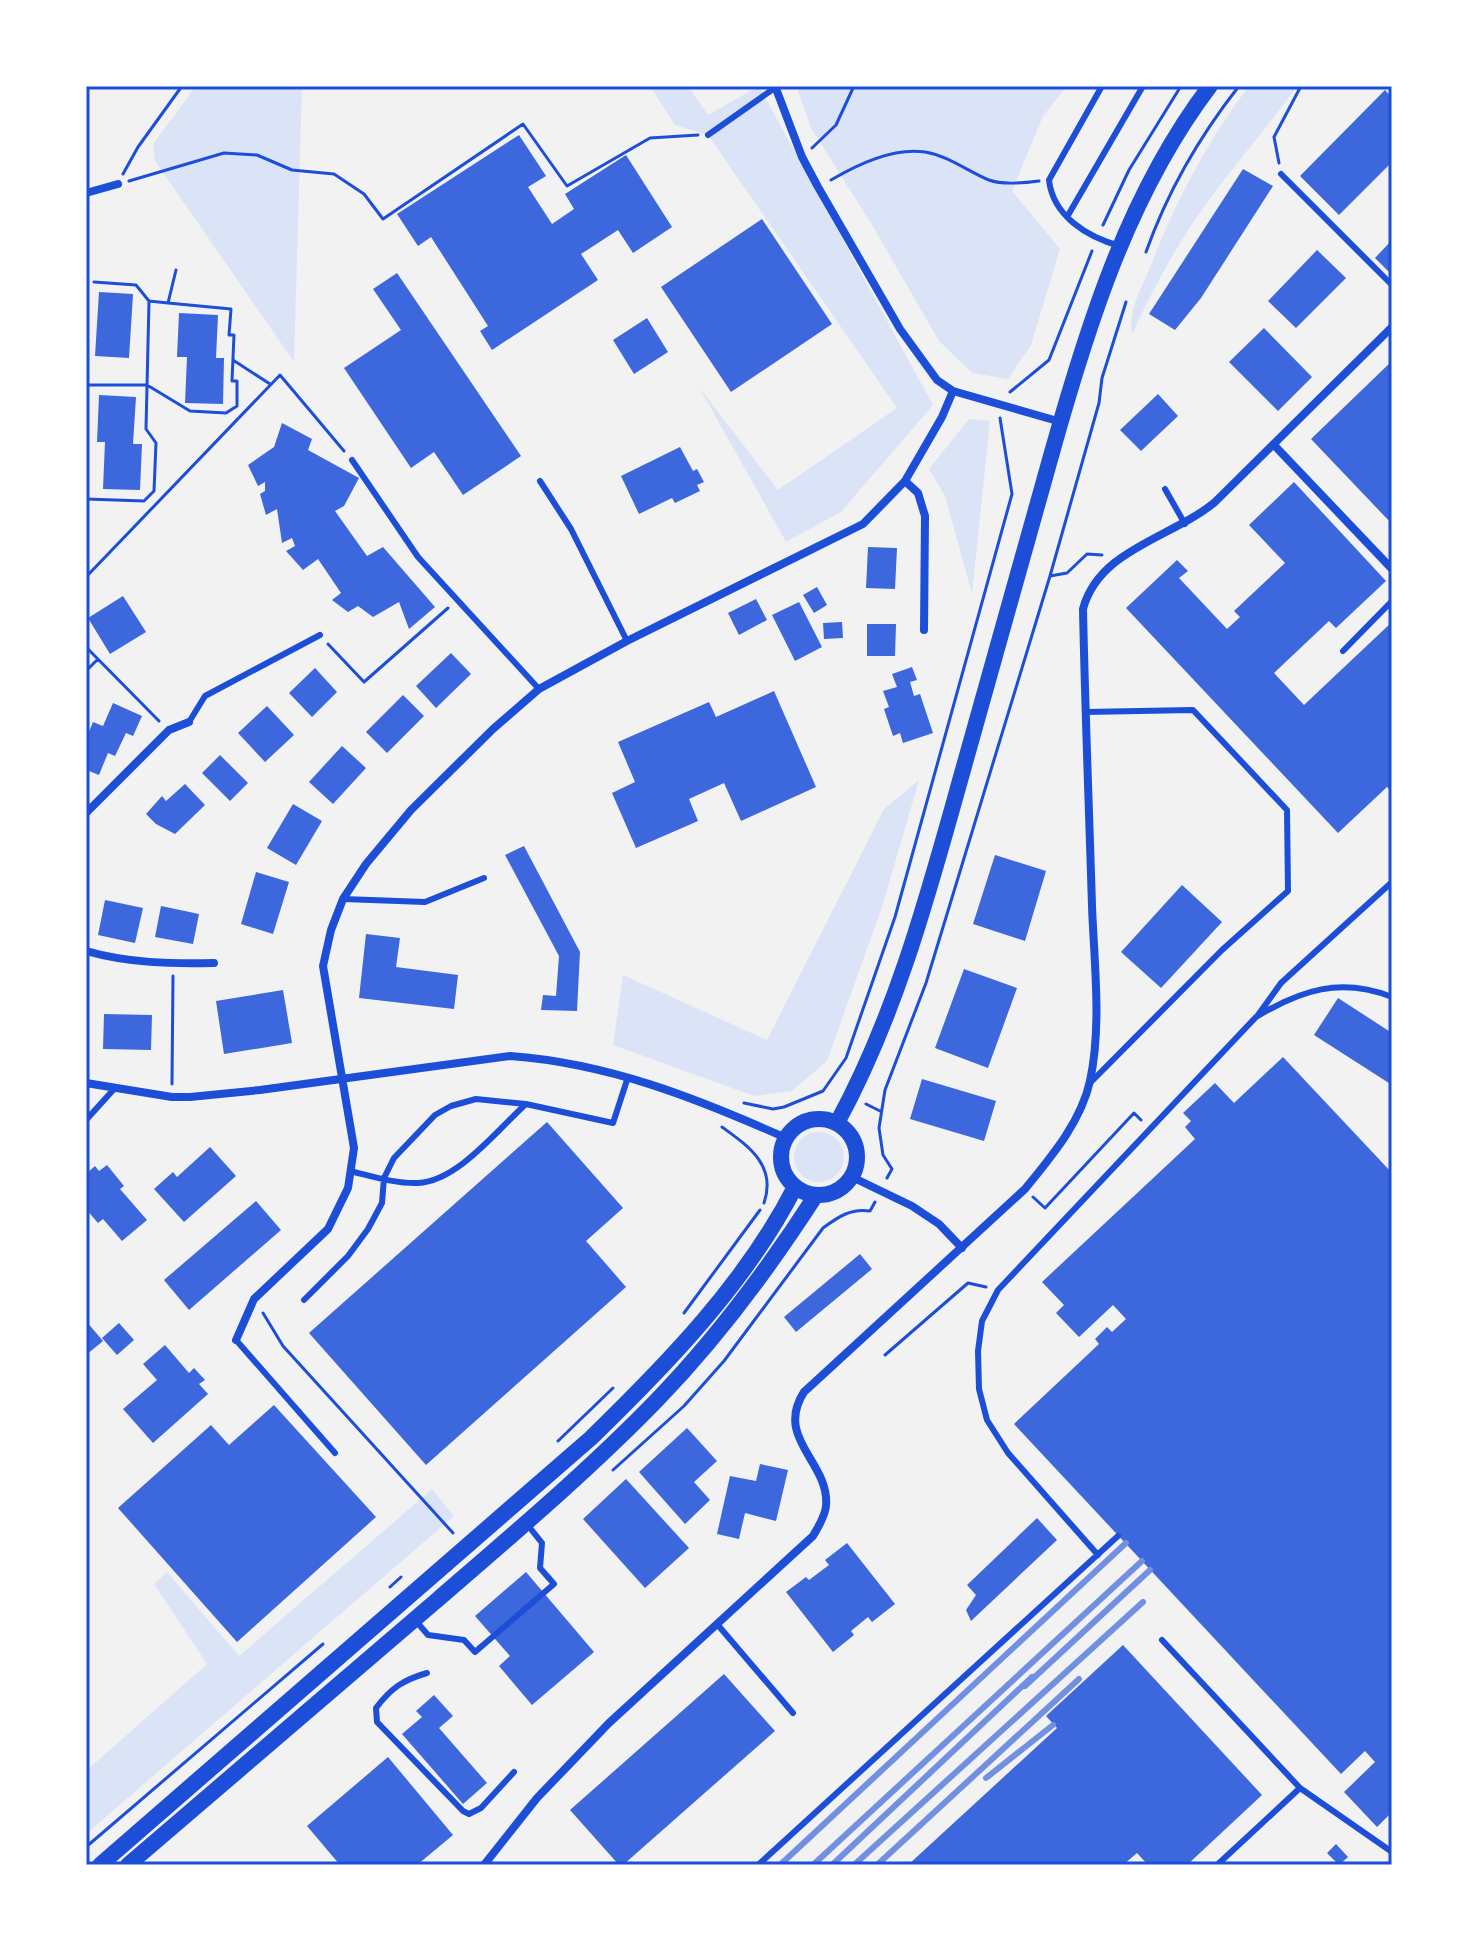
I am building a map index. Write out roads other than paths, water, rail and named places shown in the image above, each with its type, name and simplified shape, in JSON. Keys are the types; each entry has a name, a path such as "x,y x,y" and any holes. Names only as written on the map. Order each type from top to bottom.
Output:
{"main road":[{"path":"837,1123 892,1004 926,903 1061,422 1120,246 1165,152 1210,86"},
{"path":"825,1119 837,1123 854,1140 857,1153 852,1177 835,1193 816,1195 800,1191 783,1173 780,1161 786,1138 803,1122 825,1119"},
{"path":"100,1865 591,1438 660,1369 756,1252 795,1187"},
{"path":"128,1865 526,1523 657,1400 709,1342 816,1195"},
{"path":"415,1619 408,1612 481,1549 485,1531"}],"street":[{"path":"776,87 802,157 818,187 900,329 937,380 953,391 1061,422"},
{"path":"86,193 118,184"},
{"path":"484,1865 563,1770 648,1685 813,1536 826,1506 824,1491 798,1437 795,1406 804,1392 1025,1189 1055,1153 1073,1124 1090,1082 1096,1019 1085,712 1083,609 1087,594 1095,580 1132,549 1185,524 1215,502 1392,327"},
{"path":"236,1340 254,1299 328,1229 348,1188 354,1148 323,966 331,930 343,899 366,864 411,810 493,729 539,689 627,641 863,524 905,481 942,417 953,391"},
{"path":"1274,445 1392,569"},
{"path":"905,481 918,493 925,516 924,630"},
{"path":"86,813 169,730 189,722"},
{"path":"86,951 113,959 173,964 214,963"},
{"path":"86,1083 172,1097 260,1090 510,1056 551,1059 670,1089 786,1138"},
{"path":"852,1177 912,1206 939,1224 962,1248"}],"lane":[{"path":"1102,86 1049,180 1050,193 1067,217 1097,240 1120,246"},
{"path":"1067,217 1143,86"},
{"path":"708,135 776,87"},
{"path":"1281,174 1392,285"},
{"path":"352,460 418,557 539,689"},
{"path":"540,481 571,529 627,641"},
{"path":"1165,489 1185,524"},
{"path":"1343,651 1392,601"},
{"path":"189,722 205,696 320,635"},
{"path":"1085,712 1193,710 1287,810 1288,891 1222,950 1090,1082"},
{"path":"343,899 425,902 484,878"},
{"path":"1098,1555 1008,1453 987,1420 979,1389 978,1351 982,1321 998,1290 1256,1017 1281,983 1392,882"},
{"path":"1256,1017 1287,998 1319,989 1350,987 1378,991 1392,997"},
{"path":"304,1300 348,1256 368,1229 382,1203 384,1178 394,1158 435,1115 451,1106 476,1099 526,1104 613,1123 628,1077"},
{"path":"86,1120 115,1088"},
{"path":"350,1171 417,1183 444,1178 526,1104"},
{"path":"236,1340 335,1453"},
{"path":"415,1619 428,1635 464,1640 475,1652 554,1584 540,1568 542,1543 526,1523"},
{"path":"758,1865 1118,1536"},
{"path":"717,1624 793,1713"},
{"path":"1162,1640 1300,1788 1392,1852"},
{"path":"427,1673 405,1679 383,1698 376,1708 377,1722 469,1814 481,1808 514,1772"},
{"path":"1217,1865 1300,1788"}],"railway":[{"path":"780,1865 1126,1543"},
{"path":"813,1865 1142,1561"},
{"path":"1025,1686 1150,1570"},
{"path":"854,1865 1143,1602"},
{"path":"832,1865 1032,1677"},
{"path":"877,1865 1079,1679"},
{"path":"986,1778 1053,1725"}]}
